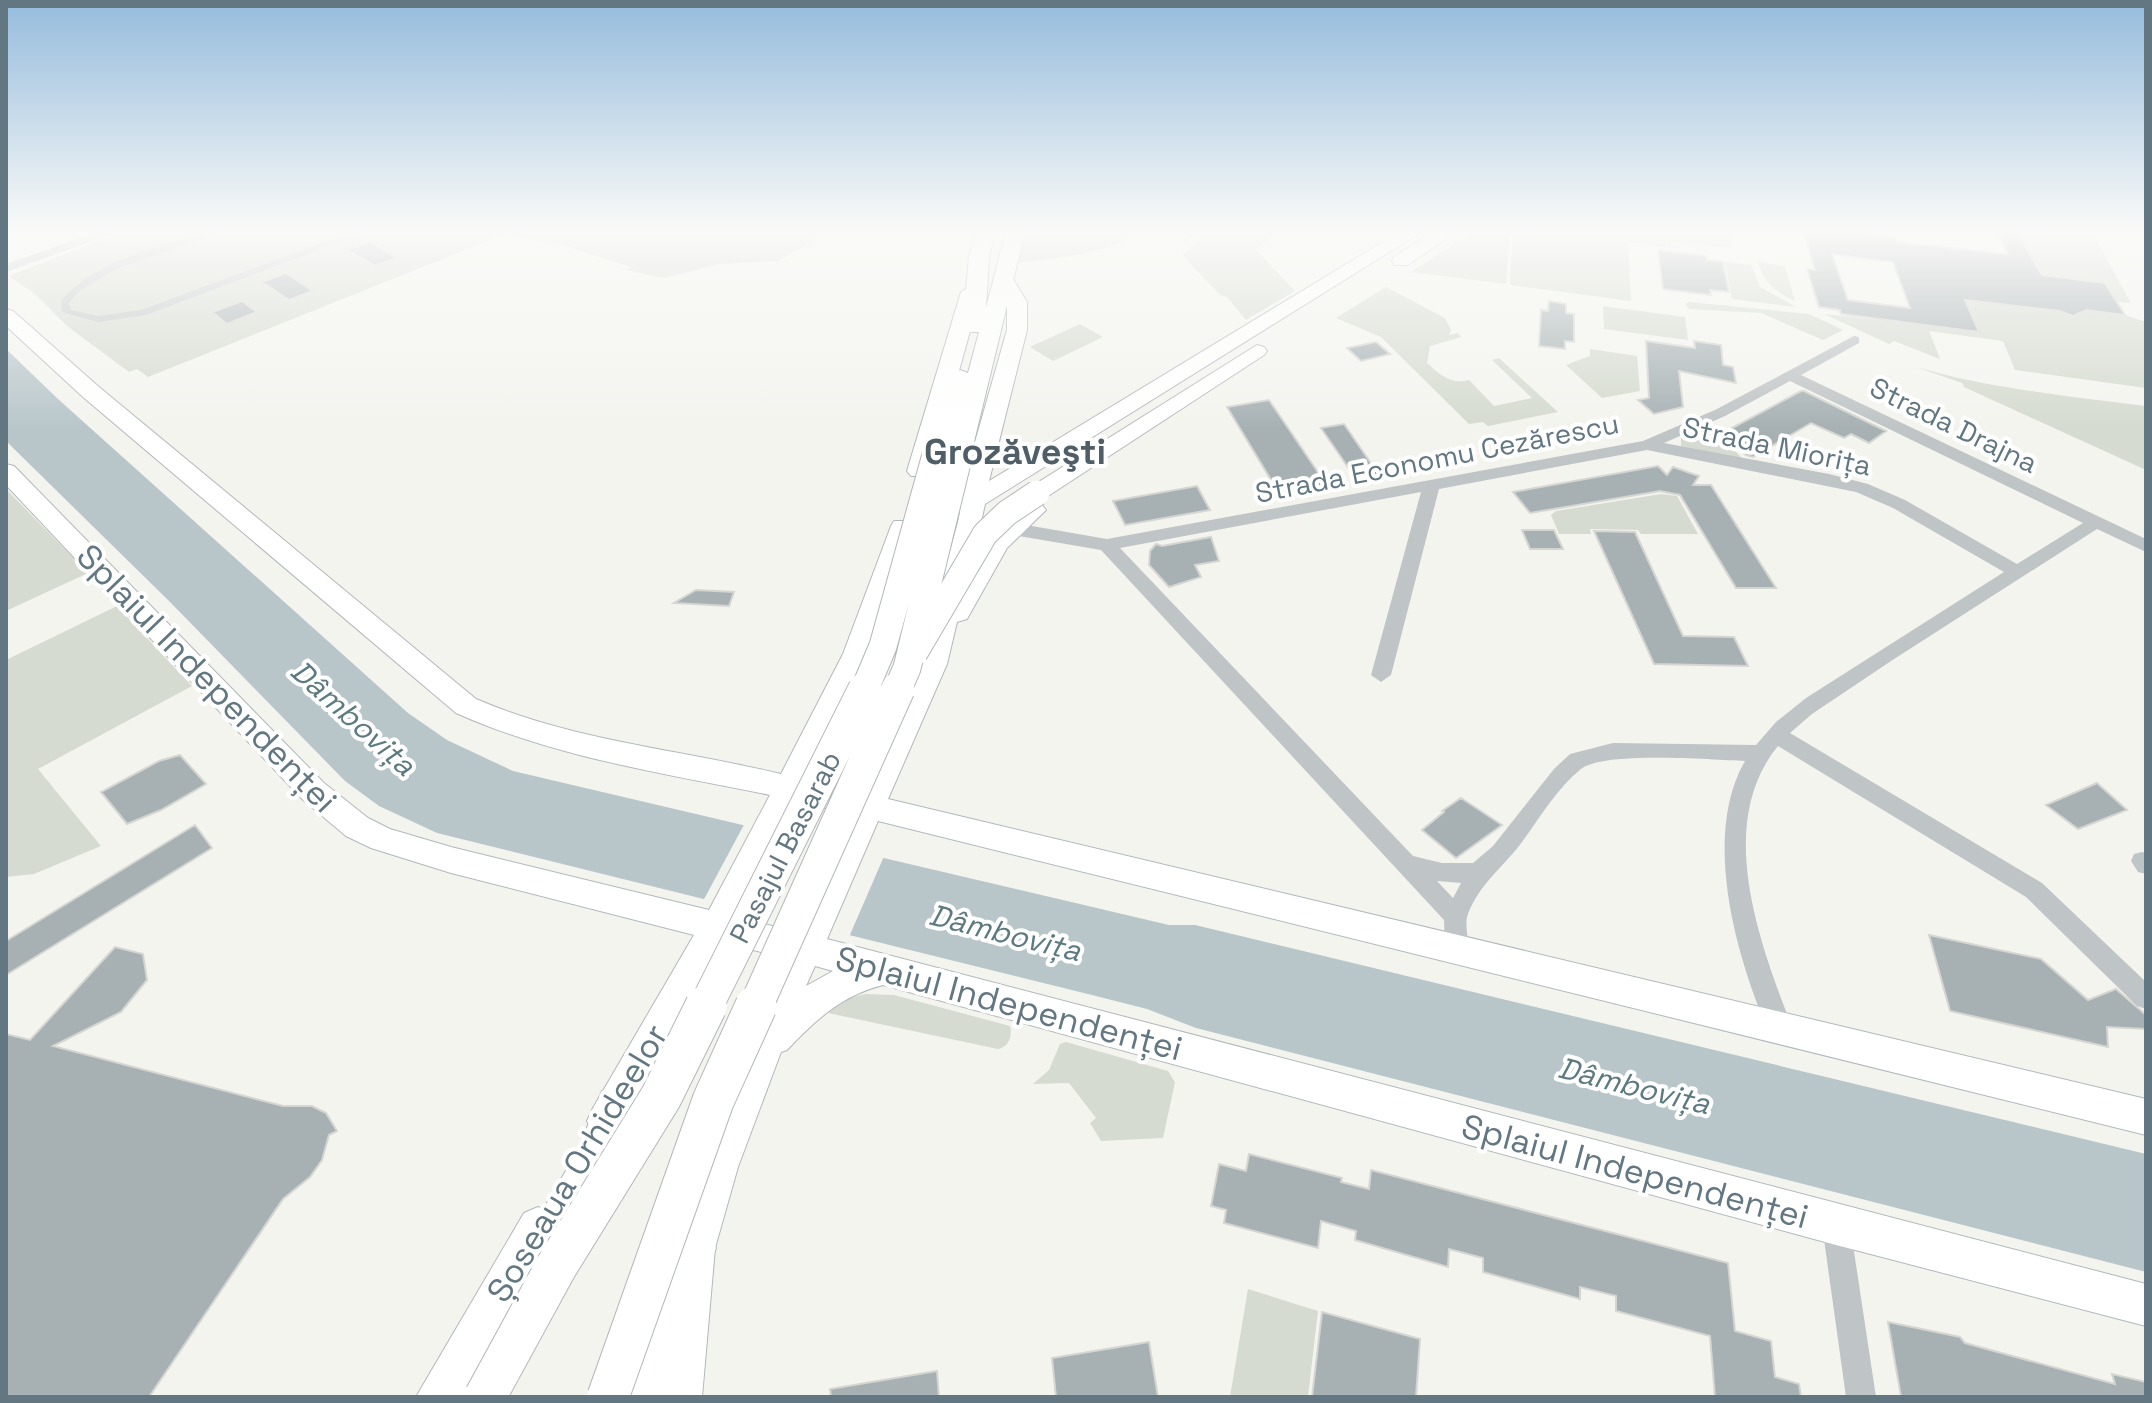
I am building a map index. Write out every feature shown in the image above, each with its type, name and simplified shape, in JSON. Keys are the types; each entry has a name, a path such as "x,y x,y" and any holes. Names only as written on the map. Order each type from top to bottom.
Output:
{"main road":[{"name":"Șoseaua Orhideelor","path":"438,1397 515,1263 616,1105 721,918 856,654 894,557 970,296"},
{"name":"Pasajul Basarab","path":"485,1397 556,1267 661,1097 872,674 969,346 990,296"},
{"name":"Pasajul Basarab","path":"608,1397 713,1101 920,666 989,346 992,296"},
{"path":"637,1397 695,1248 719,1167 761,1054 864,821 920,666 973,501 982,456 1017,330 1017,302 1007,296"},
{"path":"894,557 907,540 1308,296"},
{"path":"920,666 969,556 995,523 1344,296"},
{"path":"6,315 103,402 466,706 507,725 600,751 788,787 864,821 1456,932 1779,1027 2146,1117"},
{"path":"920,666 1008,528 1194,405 1246,358"},
{"path":"982,456 994,470 1024,471"},
{"name":"Splaiul Independenței","path":"6,471 334,811 382,839 440,857 811,939 883,970 2146,1305"},
{"path":"761,1054 809,1003 830,987 856,976 883,970"},
{"path":"462,1397 592,1164 616,1105"},
{"path":"680,1397 695,1248"}],"street":[{"path":"68,296 64,303 67,312 98,319 143,313 188,296"},
{"name":"Strada Economu Cezărescu","path":"1008,528 1107,545 1647,445 1684,431 1854,340"},
{"name":"Strada Drajna","path":"1790,375 2146,546"},
{"path":"1684,431 1677,438 1677,444 1700,456"},
{"name":"Strada Miorița","path":"1647,445 1862,488 1899,504 2019,573"},
{"path":"1381,675 1431,487"},
{"path":"1779,1027 1766,995 1746,919 1737,868 1743,788 1761,753 1791,720 1893,649 2096,522"},
{"path":"1107,545 1408,864 1456,932"},
{"path":"1776,735 2034,890 2146,998"},
{"path":"1456,932 1478,873 1501,853 1561,775 1577,760 1613,751 1761,753"},
{"path":"1408,864 1442,873 1478,873"},
{"path":"1836,1225 1861,1397"}],"shaded area":[{"path":"37,296 349,296 148,377 137,369 129,372 67,326"},
{"path":"1225,296 1286,296 1246,320"},
{"path":"1371,296 1404,296 1445,318 1451,330 1449,335 1458,333 1461,337 1430,346 1427,363 1441,375 1451,380 1469,380 1494,406 1532,398 1492,360 1499,358 1558,412 1488,426 1483,422 1469,424 1381,337 1336,318"},
{"path":"1597,296 1631,296 1631,301"},
{"path":"1732,296 1777,296 1796,307 1732,299"},
{"path":"2114,296 2127,296 2131,303 2117,302"},
{"path":"1948,298 2064,312 2073,316 2072,308 2125,315 2146,322 2146,388 2015,370 2003,341 1929,331 1940,359 1894,341 1889,344 1824,314 1978,331 1972,316"},
{"path":"1685,304 1809,314 1843,330 1823,340 1761,313 1689,309"},
{"path":"1603,306 1685,317 1688,340 1604,329"},
{"path":"1080,324 1103,337 1053,361 1030,347"},
{"path":"1590,349 1637,356 1640,391 1602,398 1566,365 1590,356"},
{"path":"1916,367 2001,386 2146,406 2146,470 1964,387 1962,383"},
{"path":"1709,421 1745,462 1681,446 1681,438"},
{"path":"6,489 88,573 6,611"},
{"path":"1661,494 1677,496 1698,534 1641,534 1638,530 1590,529 1591,534 1559,534 1551,515 1556,511"},
{"path":"117,606 192,686 38,769 101,846 34,874 6,877 6,660"},
{"path":"894,995 1010,1026 1010,1038 1005,1046 998,1049 828,1013 852,997"},
{"path":"1066,1042 1168,1071 1175,1082 1163,1138 1101,1141 1090,1123 1096,1118 1069,1083 1033,1084 1049,1070 1060,1044"},
{"path":"1248,1289 1318,1311 1308,1397 1230,1397"}],"water":[{"name":"Dâmbovița","path":"6,349 408,713 447,740 513,771 1169,925 1195,925 2146,1154 2146,1272 1196,1028 1147,1009 437,833 379,806 345,781 170,602 6,441"}],"pier":[{"path":"746,821 885,854 849,937 702,903"}],"building":[{"path":"1816,296 1847,296 1848,300 1910,308 1906,296 2113,296 2125,315 2086,310 2073,316 2060,311 1965,300 1979,332 1841,314 1840,310 1819,307"},
{"path":"242,301 257,312 227,324 212,312"},
{"path":"1549,301 1566,304 1566,313 1574,314 1574,342 1565,341 1565,349 1539,346 1541,310 1548,311"},
{"path":"1646,341 1695,348 1694,341 1721,345 1723,365 1733,367 1736,383 1679,371 1683,407 1654,414 1638,400 1649,398"},
{"path":"1376,342 1390,354 1361,361 1347,348"},
{"path":"1801,391 1886,431 1869,443 1851,434 1844,438 1811,423 1753,457 1746,455 1721,434"},
{"path":"1269,400 1330,490 1282,498 1227,407"},
{"path":"1344,424 1379,475 1356,479 1321,428"},
{"path":"1658,466 1667,475 1673,467 1699,476 1693,485 1711,485 1776,588 1736,588 1680,495 1660,491 1530,513 1513,492"},
{"path":"1197,486 1210,510 1125,525 1113,501"},
{"path":"1522,530 1554,530 1563,549 1530,549"},
{"path":"1594,531 1635,532 1683,636 1734,637 1748,666 1654,664"},
{"path":"1211,537 1219,561 1195,565 1201,577 1169,587 1149,565 1150,551 1156,544 1162,546"},
{"path":"696,590 734,592 729,606 674,603"},
{"path":"180,755 206,784 161,810 127,824 101,792 159,761"},
{"path":"2097,783 2127,810 2078,829 2046,805"},
{"path":"1461,798 1502,825 1456,858 1422,830"},
{"path":"195,825 212,848 6,975 6,941"},
{"path":"1929,935 2041,959 2088,1000 2116,989 2146,1015 2146,1029 2107,1027 2108,1047 1950,1011"},
{"path":"115,947 143,954 147,980 121,1012 53,1046 283,1106 312,1106 326,1113 337,1131 329,1135 322,1160 310,1177 283,1199 149,1397 6,1397 6,1034 30,1040"},
{"path":"1249,1154 1342,1178 1341,1182 1369,1189 1371,1170 1728,1263 1735,1331 1771,1341 1775,1377 1799,1384 1801,1397 1715,1397 1710,1336 1616,1311 1616,1296 1580,1287 1580,1299 1483,1272 1483,1258 1449,1249 1448,1267 1355,1240 1356,1231 1321,1221 1318,1248 1224,1223 1226,1210 1211,1206 1219,1164 1246,1171"},
{"path":"1322,1312 1420,1339 1416,1397 1312,1397"},
{"path":"1888,1322 1960,1337 1965,1343 2115,1384 2112,1374 2146,1382 2146,1397 1901,1397"},
{"path":"1149,1342 1158,1397 1056,1397 1052,1358"},
{"path":"937,1371 939,1397 831,1397 830,1389"}],"district":[{"name":"Grozăveşti","path":"1015,451"}]}
